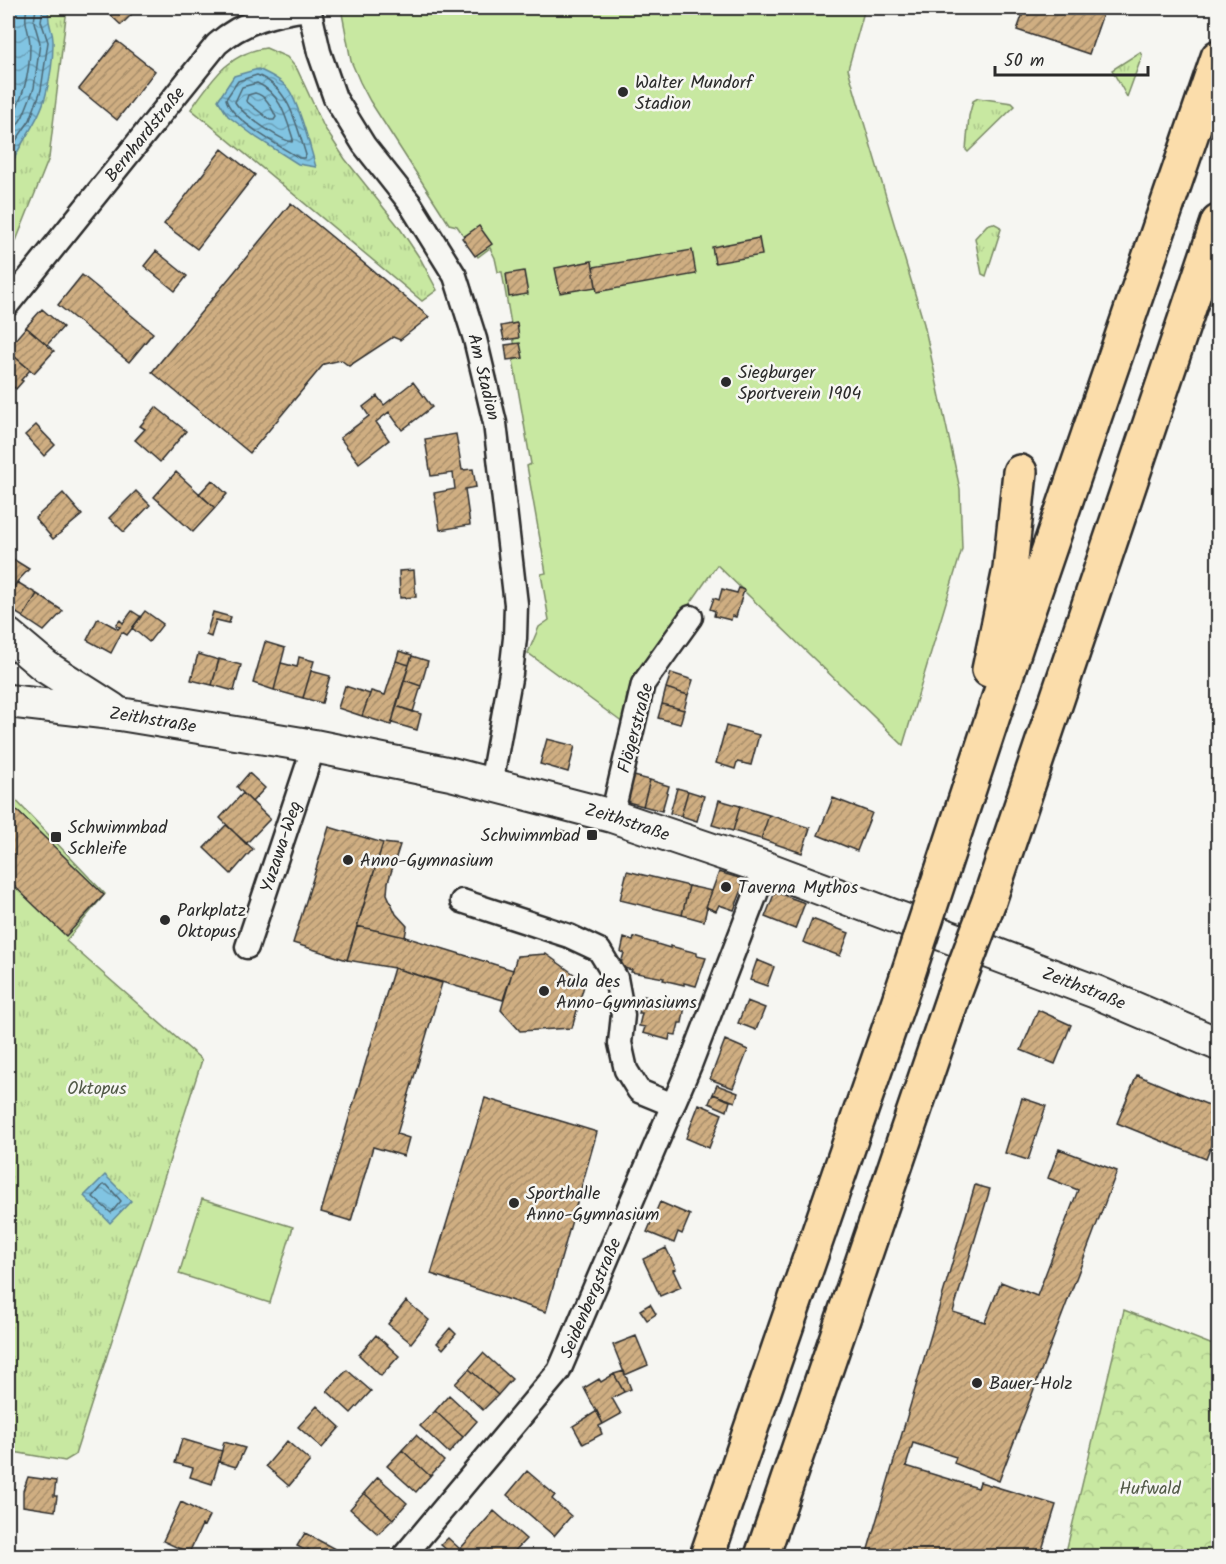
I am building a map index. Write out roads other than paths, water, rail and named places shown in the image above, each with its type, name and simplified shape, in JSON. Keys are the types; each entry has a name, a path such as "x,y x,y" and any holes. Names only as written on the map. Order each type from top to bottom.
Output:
{"highway":[{"path":"707,1557 906,980 959,816 1218,57"},
{"path":"762,1557 953,997 990,901 1218,222"},
{"path":"959,816 974,721 988,678 1010,569 1020,472"}],"street":[{"name":"Bernhardstraße","path":"8,304 217,44 233,30 287,12 309,8"},
{"name":"Am Stadion","path":"309,8 319,52 335,98 364,145 409,202 455,276 475,339 495,423 516,604 511,673 491,784"},
{"name":"Flögerstraße","path":"612,816 643,684 691,616"},
{"path":"8,635 46,667 120,714"},
{"name":"Zeithstraße","path":"8,701 120,714 314,746 491,784 612,816 766,868 1096,992 1218,1044"},
{"name":"Yuzawa-Weg","path":"247,947 314,746"},
{"name":"Seidenbergstraße","path":"404,1557 559,1371 673,1104 766,868"},
{"path":"462,901 569,936 599,950 616,978 623,1015 620,1043 626,1070 639,1091 673,1104"}],"water":[{"path":"8,8 49,8 48,19 53,43 50,75 43,105 15,156 8,177"},
{"path":"258,69 279,80 289,90 301,116 316,167 298,164 257,138 228,116 218,100 234,76"},
{"path":"105,1175 131,1201 110,1223 84,1196"}],"place":[{"name":"Walter Mundorf Stadion","path":"623,92"},
{"name":"Siegburger Sportverein 1904","path":"726,382"},
{"name":"Schwimmbad","path":"592,835"},
{"name":"Schwimmbad Schleife","path":"56,837"},
{"name":"Anno-Gymnasium","path":"348,860"},
{"name":"Taverna Mythos","path":"726,887"},
{"name":"Parkplatz Oktopus","path":"165,920"},
{"name":"Aula des Anno-Gymnasiums","path":"544,991"},
{"name":"Sporthalle Anno-Gymnasium","path":"514,1203"},
{"name":"Bauer-Holz","path":"977,1383"}],"park label":[{"name":"Oktopus","path":"97,1088"},
{"name":"Hufwald","path":"1150,1488"}]}
